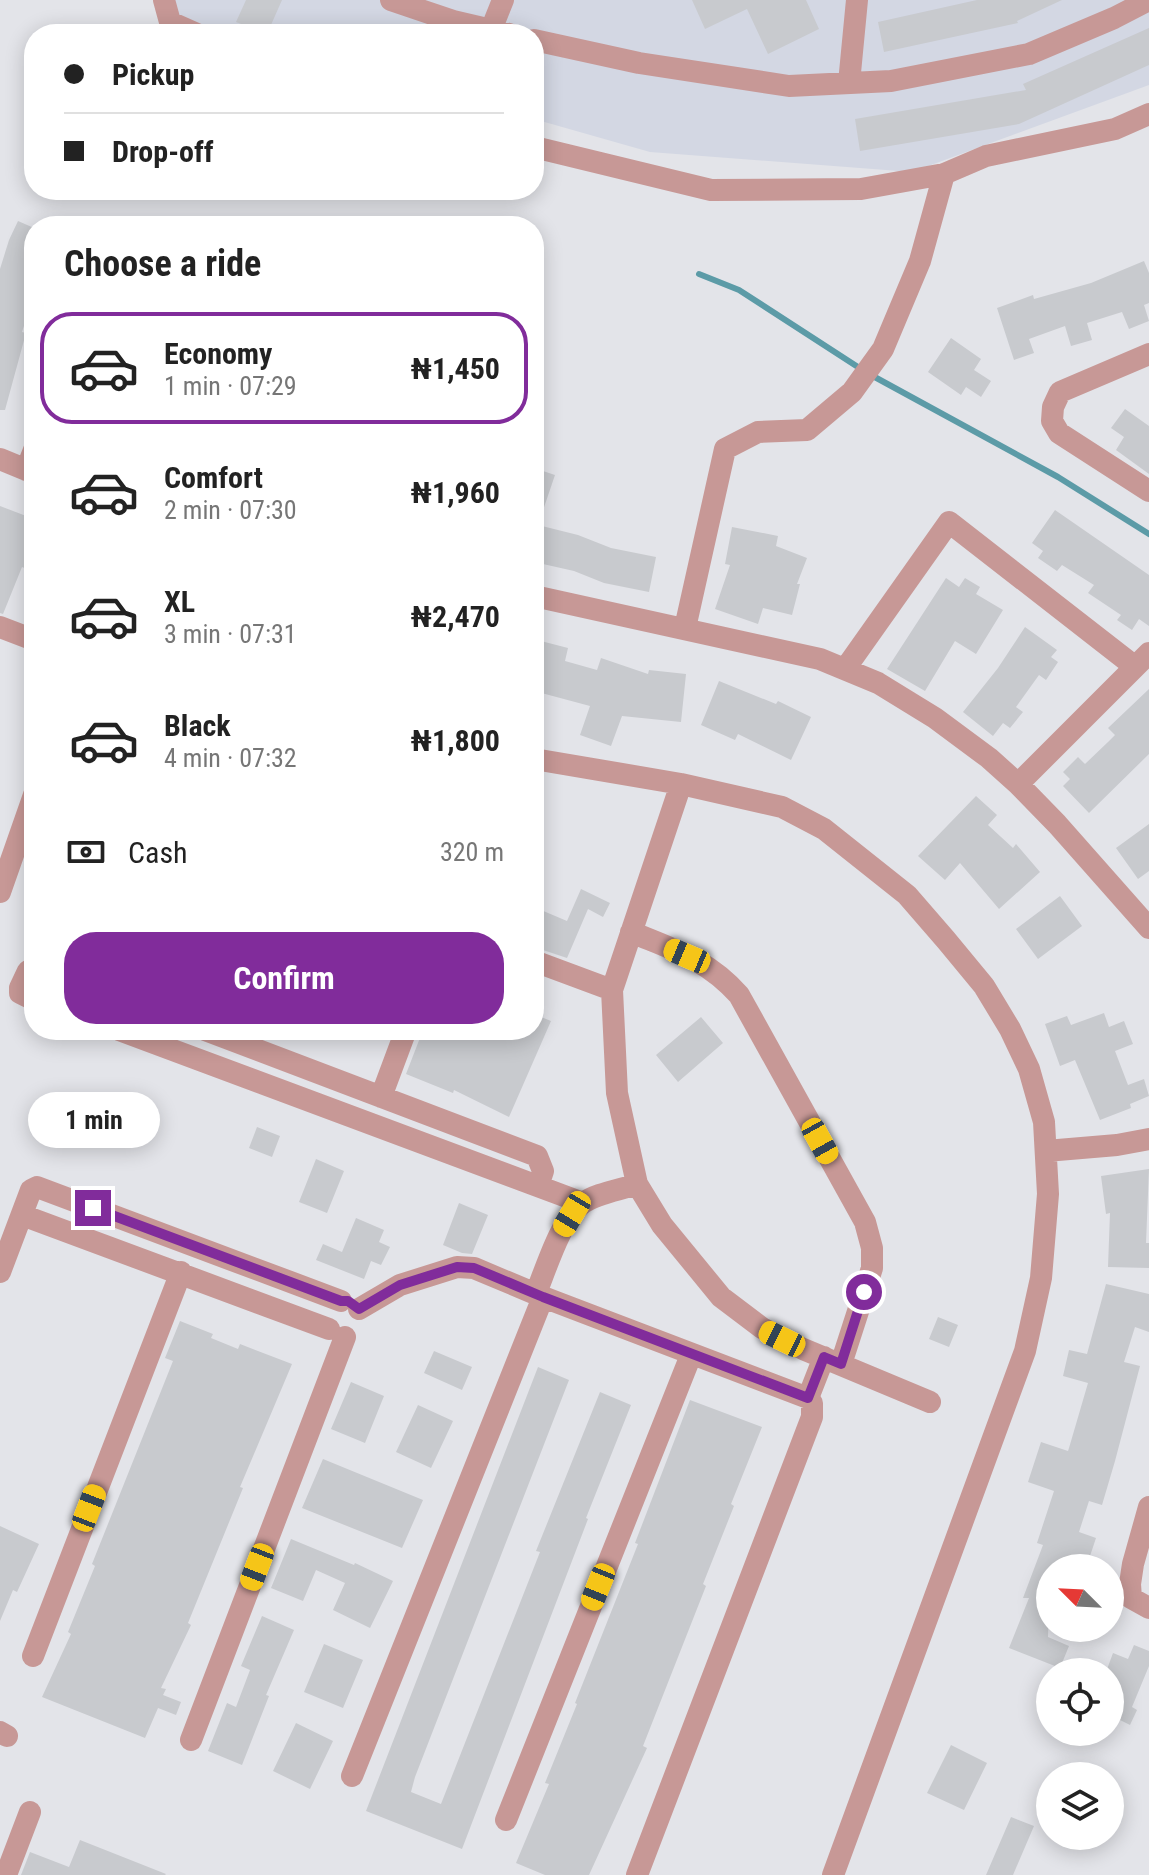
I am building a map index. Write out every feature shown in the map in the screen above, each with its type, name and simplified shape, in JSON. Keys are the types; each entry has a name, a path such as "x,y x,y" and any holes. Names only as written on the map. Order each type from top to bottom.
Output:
{"street":[{"path":"164,0 170,22 174,24"},
{"path":"391,0 466,24"},
{"path":"501,24 503,0"},
{"path":"849,83 857,0"},
{"path":"544,42 639,63 789,86 891,81 1029,54 1149,0"},
{"path":"544,149 711,190 861,189 944,174 986,156 1115,129 1149,114"},
{"path":"685,628 725,449 758,432 807,430 852,392 883,349 920,261 944,174"},
{"path":"1149,354 1060,392 1053,407 1052,421 1059,433 1149,491"},
{"path":"0,459 24,463"},
{"path":"845,669 949,522 1142,659 1018,784"},
{"path":"544,598 820,659 878,683 935,718 989,758 1018,784 1148,923"},
{"path":"0,627 24,636"},
{"path":"544,761 681,784 782,807 824,829 907,895 984,986 1029,1069 1044,1122 1048,1194 1041,1278 1025,1351 833,1875"},
{"path":"681,784 612,990 617,1093 637,1184 662,1225 721,1297 762,1328 930,1402"},
{"path":"0,892 24,824"},
{"path":"631,932 703,962 722,976 739,995 865,1222 872,1248 872,1268 832,1361 808,1398"},
{"path":"544,965 612,990"},
{"path":"146,1040 583,1203"},
{"path":"248,1040 381,1097 537,1156 543,1171 538,1186"},
{"path":"381,1097 402,1040"},
{"path":"1046,1151 1149,1139"},
{"path":"352,1776 562,1232 583,1203 637,1184"},
{"path":"0,1272 31,1190 37,1187 350,1305 362,1319 359,1329 337,1333 22,1215"},
{"path":"337,1333 326,1317 330,1306 350,1305 457,1267 474,1268 808,1398 813,1407 812,1417 637,1875"},
{"path":"33,1656 181,1272"},
{"path":"191,1740 337,1333"},
{"path":"506,1820 691,1355"},
{"path":"1149,1507 1130,1584 1131,1598 1149,1608"},
{"path":"6,1875 30,1812"}],"shaded area":[{"path":"165,0 1149,0 1149,85 912,172 650,152 544,122 544,24 201,24 160,12"}],"building":[{"path":"246,0 282,0 271,24 236,22"},
{"path":"692,0 806,0 819,29 768,54 747,9 705,29"},
{"path":"977,0 1062,0 1018,23 884,52 878,22"},
{"path":"1149,28 1149,65 1019,124 860,151 855,119 1026,90 1023,84"},
{"path":"18,221 24,224 24,340 5,410 0,410 0,269"},
{"path":"1144,261 1149,273 1149,303 1144,305 1149,321 1129,329 1122,312 1087,323 1092,340 1071,346 1065,326 1029,339 1034,353 1014,360 997,308 1033,295 1034,299 1091,283"},
{"path":"951,338 981,359 974,370 991,381 981,397 966,387 961,395 928,372"},
{"path":"1125,409 1149,426 1149,474 1116,450 1124,437 1111,428"},
{"path":"544,471 555,475 544,507"},
{"path":"0,506 24,515 24,568 3,614 0,613"},
{"path":"1055,510 1149,575 1149,626 1139,619 1132,630 1117,620 1121,615 1088,593 1094,585 1062,565 1057,571 1038,558 1043,551 1032,543"},
{"path":"544,526 611,548 656,557 649,592 604,583 574,571 544,564"},
{"path":"732,527 778,536 776,546 807,558 797,584 800,584 792,615 763,608 758,624 715,609 730,565 725,564"},
{"path":"946,578 959,587 965,578 980,587 976,594 1003,610 976,654 955,641 925,691 887,669"},
{"path":"1025,627 1057,650 1051,657 1058,662 1046,680 1039,675 1016,707 1023,712 1010,728 1003,723 993,736 963,712"},
{"path":"544,642 568,648 565,661 597,670 601,658 648,674 649,670 686,674 681,722 622,716 611,746 580,735 590,706 544,694"},
{"path":"719,681 776,704 778,701 811,717 791,760 738,734 735,740 701,725"},
{"path":"1149,689 1149,754 1089,813 1063,786 1070,779 1063,772 1078,757 1085,764 1108,742 1115,735 1108,728"},
{"path":"976,796 997,815 988,825 1013,848 1016,844 1040,872 999,909 960,863 945,880 918,856"},
{"path":"1149,824 1149,871 1138,879 1116,848"},
{"path":"581,889 610,903 603,917 588,909 567,958 544,950 544,911 567,921"},
{"path":"1060,896 1082,926 1038,959 1016,929"},
{"path":"1104,1013 1109,1027 1124,1021 1133,1044 1115,1051 1128,1085 1144,1079 1149,1096 1130,1104 1131,1108 1100,1120 1075,1060 1060,1066 1045,1024 1067,1016 1071,1025"},
{"path":"701,1017 723,1043 678,1082 656,1055"},
{"path":"544,1018 551,1021 544,1037"},
{"path":"419,1040 543,1040 509,1117 454,1090 453,1093 406,1074"},
{"path":"257,1127 280,1136 272,1157 249,1148"},
{"path":"316,1159 344,1171 327,1213 299,1202"},
{"path":"1149,1169 1146,1243 1149,1243 1149,1268 1108,1267 1110,1213 1106,1214 1101,1176"},
{"path":"459,1203 488,1215 472,1254 443,1245"},
{"path":"356,1218 384,1230 379,1242 390,1247 381,1265 371,1261 364,1279 316,1260 323,1244 342,1252"},
{"path":"1106,1284 1149,1294 1149,1332 1135,1327 1124,1362 1140,1366 1115,1461 1102,1505 1089,1501 1079,1532 1096,1538 1091,1554 1040,1554 1043,1545 1037,1543 1054,1491 1028,1482 1041,1442 1068,1451 1088,1383 1063,1376 1069,1350 1087,1354"},
{"path":"938,1317 958,1325 949,1347 929,1339"},
{"path":"180,1321 213,1334 211,1338 238,1349 240,1344 292,1364 240,1487 243,1488 188,1623 191,1625 161,1688 166,1689 163,1695 181,1702 176,1715 158,1708 145,1738 42,1697 71,1634 68,1632 95,1566 92,1564 173,1361 165,1358"},
{"path":"434,1351 472,1367 462,1390 424,1373"},
{"path":"538,1367 569,1380 411,1792 441,1804 540,1552 536,1551 600,1392 631,1405 462,1849 366,1811"},
{"path":"351,1382 384,1396 365,1443 331,1429"},
{"path":"690,1400 762,1427 731,1504 734,1506 703,1584 706,1586 643,1746 647,1748 589,1875 545,1875 516,1863 549,1784 545,1783"},
{"path":"418,1405 453,1421 431,1468 396,1452"},
{"path":"323,1459 423,1500 402,1548 302,1508"},
{"path":"0,1526 39,1544 17,1592 13,1590 0,1621"},
{"path":"291,1539 393,1581 370,1628 333,1610 345,1583 316,1570 303,1601 271,1588"},
{"path":"1036,1564 1036,1642 1060,1642 1069,1646 1064,1658 1036,1659 1009,1648 1029,1598 1023,1598"},
{"path":"262,1616 294,1630 266,1695 269,1696 242,1765 208,1751 227,1703 236,1707 250,1670 241,1666"},
{"path":"324,1644 363,1660 343,1708 304,1692"},
{"path":"1134,1645 1149,1651 1149,1666 1132,1707 1137,1710 1130,1725 1124,1722 1124,1658 1111,1658 1113,1653 1128,1659"},
{"path":"296,1723 333,1741 310,1789 273,1771"},
{"path":"951,1745 987,1763 964,1810 927,1793"},
{"path":"1011,1817 1034,1826 1013,1875 986,1875"},
{"path":"80,1840 166,1874 21,1875 30,1852 69,1867"}],"waterway":[{"path":"699,274 739,290 861,369"},
{"path":"871,375 1058,477 1149,534"}],"route":[{"path":"93,1208 341,1301 354,1303 359,1309 400,1285 435,1272 457,1267 474,1268 808,1398 824,1357 841,1364 864,1292"}]}
